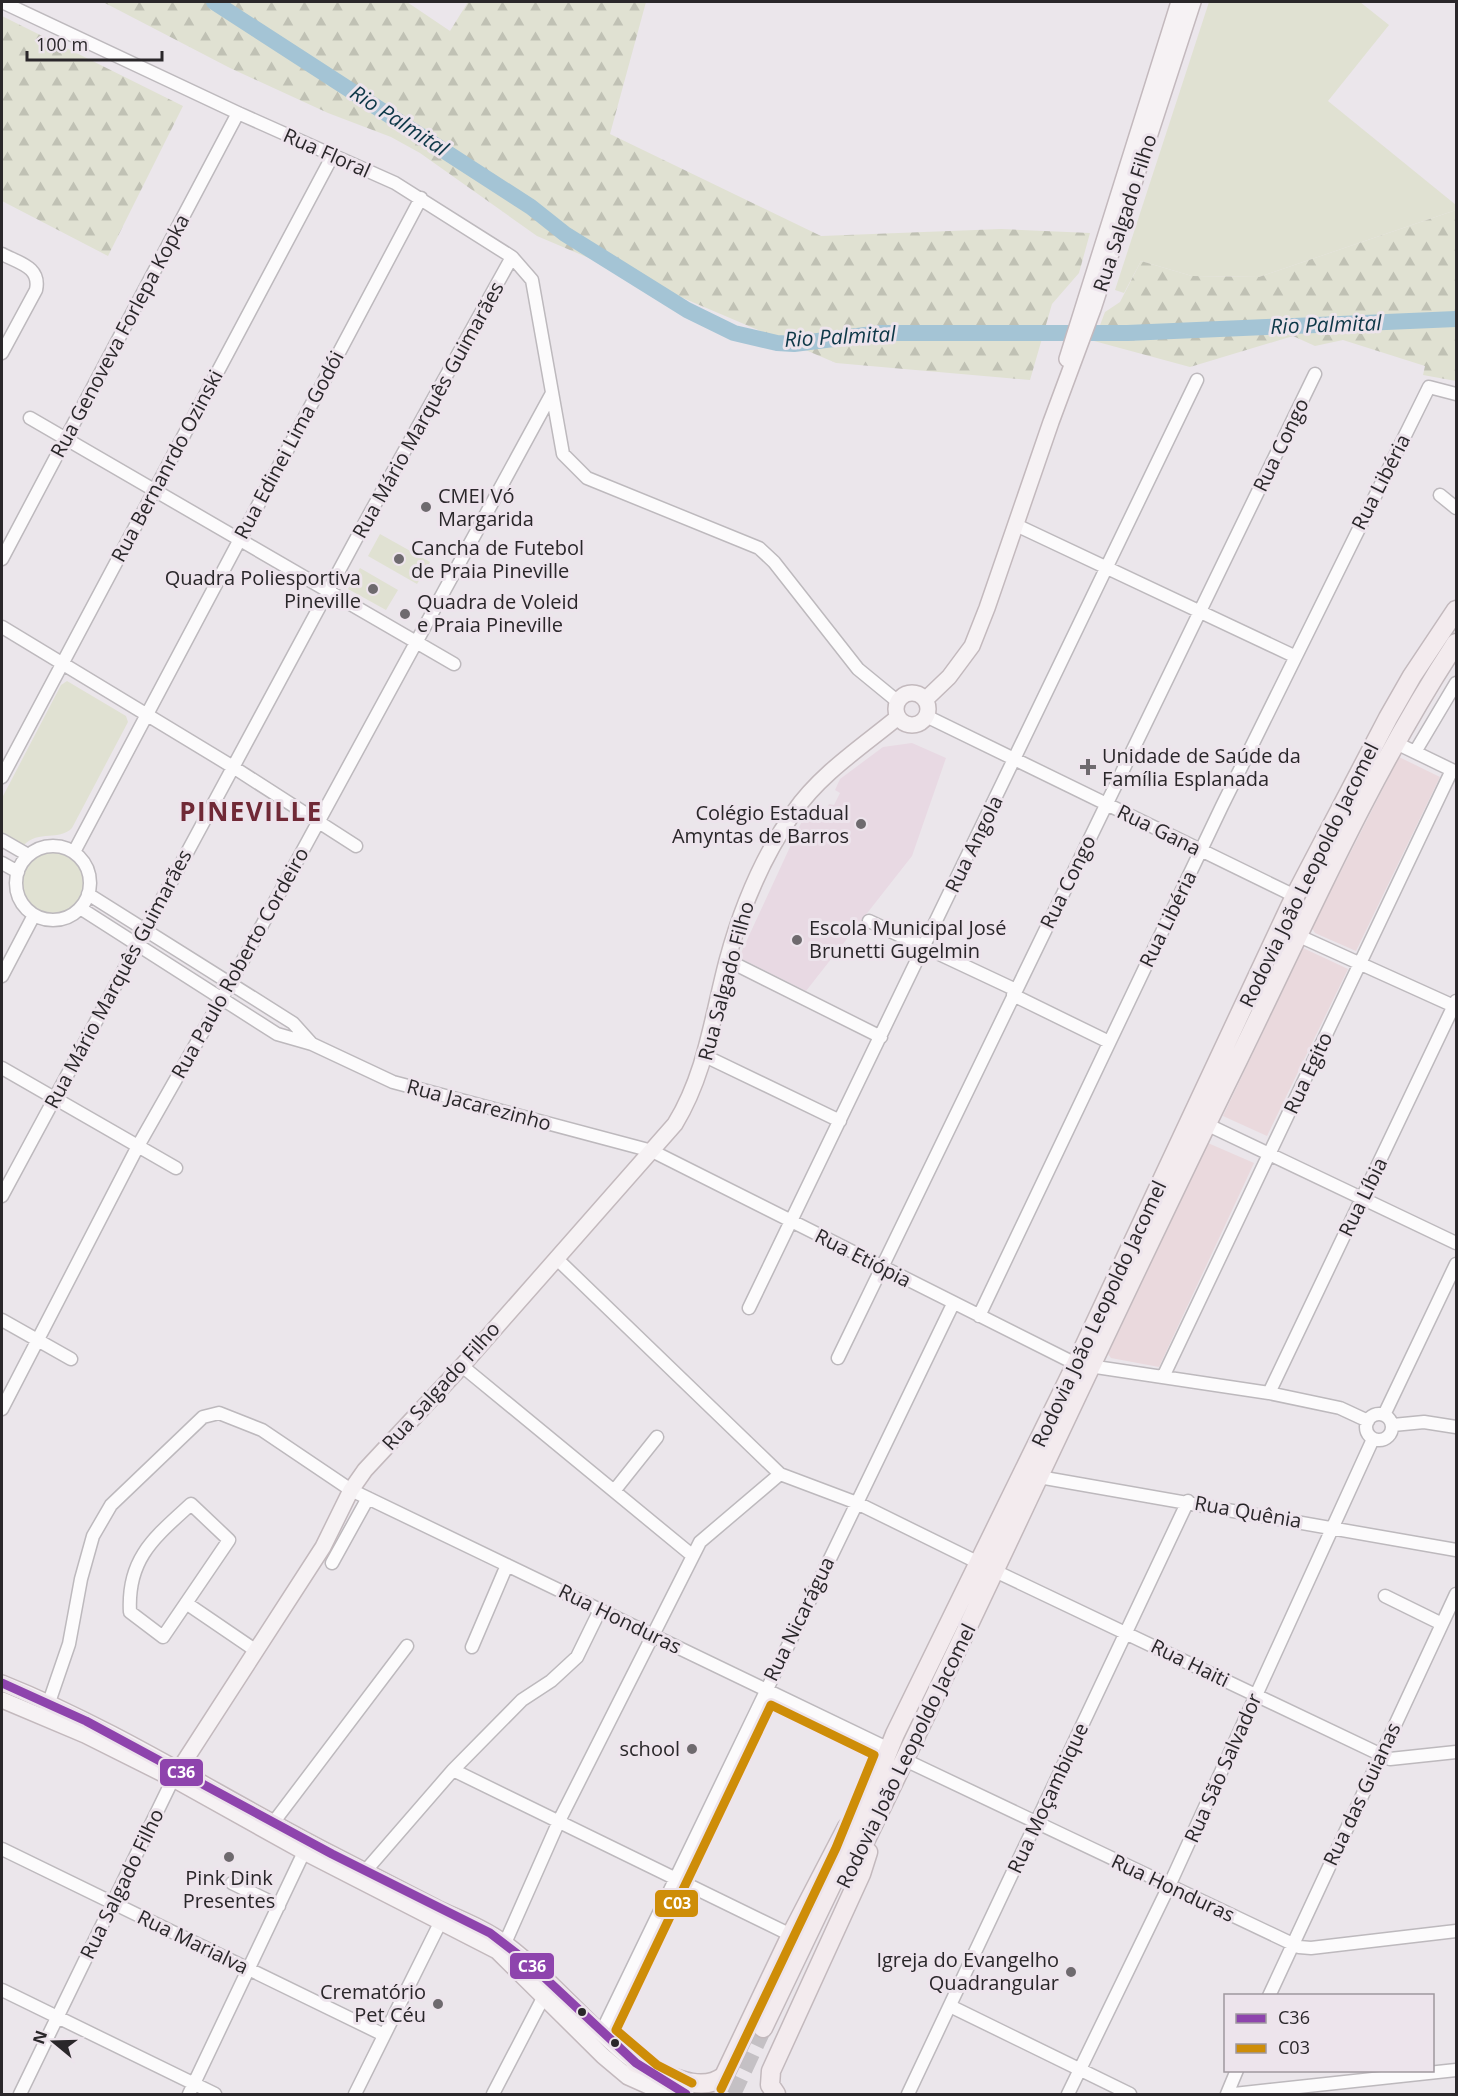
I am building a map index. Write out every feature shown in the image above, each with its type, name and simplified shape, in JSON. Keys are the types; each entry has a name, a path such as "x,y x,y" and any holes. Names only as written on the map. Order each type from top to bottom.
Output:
{"highway":[{"name":"Rodovia João Leopoldo Jacomel","path":"1456,610 1412,676 1388,718 1295,896 1084,1365 1039,1477 987,1567 889,1749 847,1853 768,2031 882,1807 987,1567 1084,1365 1206,1124 1352,824 1396,742 1456,643"},
{"path":"1295,896 1302,918 1299,936"},
{"path":"632,2070 694,2086 708,2086 719,2081 727,2070 791,1935 889,1749"},
{"path":"776,2094 770,2085 771,2071 861,1874 882,1807"}],"main road":[{"name":"Rua Salgado Filho","path":"926,708 972,646 1016,525 1088,307 1179,2"},
{"name":"Rua Salgado Filho","path":"1088,307 1193,2"},
{"path":"911,693 919,695 926,708 920,723 913,725 905,724 896,711 897,701 911,693"},
{"name":"Rua Salgado Filho","path":"176,1773 323,1547 351,1490 365,1470 462,1366 675,1124 691,1098 705,1056 727,960 750,893 794,811 828,775 898,717"},
{"path":"2,1683 46,1710 273,1823 497,1951 543,1998 632,2070 666,2094"},
{"path":"2,1700 46,1710"},
{"path":"176,1773 304,1852 361,1875 505,1943 601,2033 632,2070 650,2075 686,2094"},
{"path":"543,1998 552,1985"}],"street":[{"name":"Rua Floral","path":"2,2 421,198 512,257 532,280 563,454 571,465 587,478 759,548 774,562 858,669 897,701"},
{"name":"Rua Genoveva Forlepa Kopka","path":"2,559 238,113"},
{"name":"Rua Bernanrdo Ozinski","path":"2,777 333,155"},
{"name":"Rua Edinei Lima Godói","path":"74,852 421,198"},
{"path":"2,254 34,271 38,279 36,290 2,353"},
{"name":"Rua Mário Marquês Guimarães","path":"2,1196 232,767 512,257"},
{"name":"Rua Congo","path":"838,1358 1315,374"},
{"name":"Rua Angola","path":"749,1308 1197,380"},
{"name":"Rua Libéria","path":"979,1316 1294,656 1429,387 1456,394"},
{"name":"Rua Paulo Roberto Cordeiro","path":"2,1409 138,1146 230,984 552,393"},
{"path":"30,418 454,664"},
{"path":"1440,495 1456,508"},
{"path":"1016,525 1294,656"},
{"path":"2,627 232,767 356,846"},
{"path":"1415,752 1456,683"},
{"name":"Rua Gana","path":"926,708 1015,760 1295,896"},
{"path":"1396,742 1454,771"},
{"name":"Rua Egito","path":"1163,1377 1454,771"},
{"path":"2,840 28,855"},
{"path":"50,846 74,852 88,871 88,894 80,908 59,919 45,919 34,915 19,898 16,886 18,872 28,855 50,846"},
{"path":"2,863 18,872"},
{"name":"Rua Jacarezinho","path":"88,894 293,1023 312,1044"},
{"name":"Rua Jacarezinho","path":"80,908 277,1034 312,1044 393,1082 652,1151"},
{"path":"2,976 34,915"},
{"path":"869,921 925,947 1109,1042"},
{"path":"1299,936 1456,1005"},
{"path":"727,960 881,1037"},
{"name":"Rua Líbia","path":"1269,1393 1456,1005"},
{"path":"705,1056 840,1121"},
{"path":"2,1068 176,1168"},
{"path":"1206,1124 1456,1243"},
{"name":"Rua Etiópia","path":"652,1151 953,1304 1084,1365 1269,1393 1340,1408 1368,1421"},
{"path":"505,1943 559,1821 700,1542 780,1474 556,1258"},
{"path":"1384,1415 1456,1264"},
{"name":"Rua Nicarágua","path":"601,2033 765,1689 953,1304"},
{"path":"2,1320 71,1359"},
{"path":"462,1366 693,1556"},
{"name":"Rua Honduras","path":"46,1710 69,1644 81,1579 93,1536 111,1505 203,1417 219,1413 262,1430 351,1490 889,1749"},
{"path":"1374,1415 1384,1415 1393,1425 1391,1434 1386,1439 1373,1439 1367,1431 1368,1421 1374,1415"},
{"path":"1393,1425 1431,1423 1456,1427"},
{"path":"614,1491 657,1437"},
{"name":"Rua São Salvador","path":"1068,2094 1169,1886 1373,1439"},
{"name":"Rua Haiti","path":"780,1474 856,1503 1380,1755 1390,1759 1456,1752"},
{"name":"Rua Quênia","path":"1039,1477 1333,1526 1456,1550"},
{"path":"332,1563 368,1498"},
{"name":"Rua Moçambique","path":"908,2094 1188,1501"},
{"path":"190,1504 229,1540 186,1602 163,1637 130,1612 130,1601 141,1553 190,1504"},
{"path":"472,1647 507,1565"},
{"name":"Rua das Guianas","path":"1269,1994 1456,1594"},
{"path":"1385,1596 1442,1624"},
{"path":"186,1602 255,1650"},
{"path":"361,1875 453,1770 522,1700 551,1681 577,1657 600,1610"},
{"path":"273,1823 407,1646"},
{"name":"Rua Honduras","path":"904,1760 1291,1944 1311,1948 1456,1931"},
{"path":"453,1770 791,1935"},
{"name":"Rua Salgado Filho","path":"20,2094 176,1773"},
{"name":"Rua Marialva","path":"2,1850 384,2035"},
{"path":"192,2090 304,1852"},
{"path":"232,1883 279,1906"},
{"path":"355,2094 441,1921"},
{"path":"2,1990 58,2016 192,2090 215,2094"},
{"path":"493,2094 543,1998"},
{"path":"950,2006 1130,2094"},
{"path":"632,2070 650,2094"},
{"path":"1234,2094 1456,2070"},
{"path":"1227,2094 1236,2072"}],"shaded area":[{"name":"Colégio Estadual Amyntas de Barros","path":"912,743 946,758 912,856 806,991 742,959 740,955 802,821 826,810 829,804 834,805 840,793 835,790 840,779 883,747"},
{"path":"1399,757 1440,777 1356,951 1315,933 1312,928"},
{"path":"1303,948 1348,969 1267,1136 1223,1116"},
{"path":"1208,1143 1254,1163 1159,1367 1111,1358 1108,1354"}],"green space":[{"path":"103,2 407,2 450,31 468,2 646,2 610,134 821,236 1001,229 1090,233 1079,273 1052,304 1030,380 836,363 537,236 420,153 391,137 328,113 230,68"},
{"path":"1209,2 1360,2 1389,25 1328,101 1456,205 1456,210 1259,277 1192,276 1141,261 1124,293 1115,290"},
{"path":"2,16 183,106 108,256 2,201"},
{"path":"1456,210 1456,381 1423,375 1425,366 1343,340 1315,346 1293,336 1190,367 1094,341 1105,312 1120,302 1141,261 1192,276 1259,277"},
{"name":"Cancha de Futebol de Praia Pineville","path":"380,534 430,562 417,584 368,556"},
{"name":"Quadra Poliesportiva Pineville","path":"360,568 398,590 386,610 348,589"},
{"path":"67,681 126,716 128,722 72,828 61,834 30,840 24,845 2,832 2,798 61,685"},
{"path":"53,849 66,852 76,859 83,869 86,882 83,895 76,905 66,912 53,915 40,912 30,905 23,895 20,882 23,869 30,859 40,852"}],"waterway":[{"name":"Rio Palmital","path":"214,2 531,207 565,234 687,310 734,333 777,343 794,344 881,333 1127,333 1456,319"}],"tunnel":[{"path":"732,2094 763,2028"}],"transit line":[{"name":"C36","path":"2,1683 86,1721 332,1854 490,1933 529,1963 636,2063 686,2094"},
{"name":"C03","path":"692,2083 657,2065 616,2030 771,1705 874,1755 836,1848 721,2089"}],"place":[{"name":"CMEI Vó Margarida","path":"426,507"},
{"name":"Cancha de Futebol de Praia Pineville","path":"399,559"},
{"name":"Quadra Poliesportiva Pineville","path":"373,589"},
{"name":"Quadra de Voleid e Praia Pineville","path":"405,614"},
{"name":"Unidade de Saúde da Família Esplanada","path":"1088,767"},
{"name":"Colégio Estadual Amyntas de Barros","path":"861,824"},
{"name":"Escola Municipal José Brunetti Gugelmin","path":"797,940"},
{"name":"school","path":"692,1749"},
{"name":"Pink Dink Presentes","path":"229,1857"},
{"name":"Igreja do Evangelho Quadrangular","path":"1071,1972"},
{"name":"Crematório Pet Céu","path":"438,2004"}],"district":[{"name":"PINEVILLE","path":"251,812"}]}
